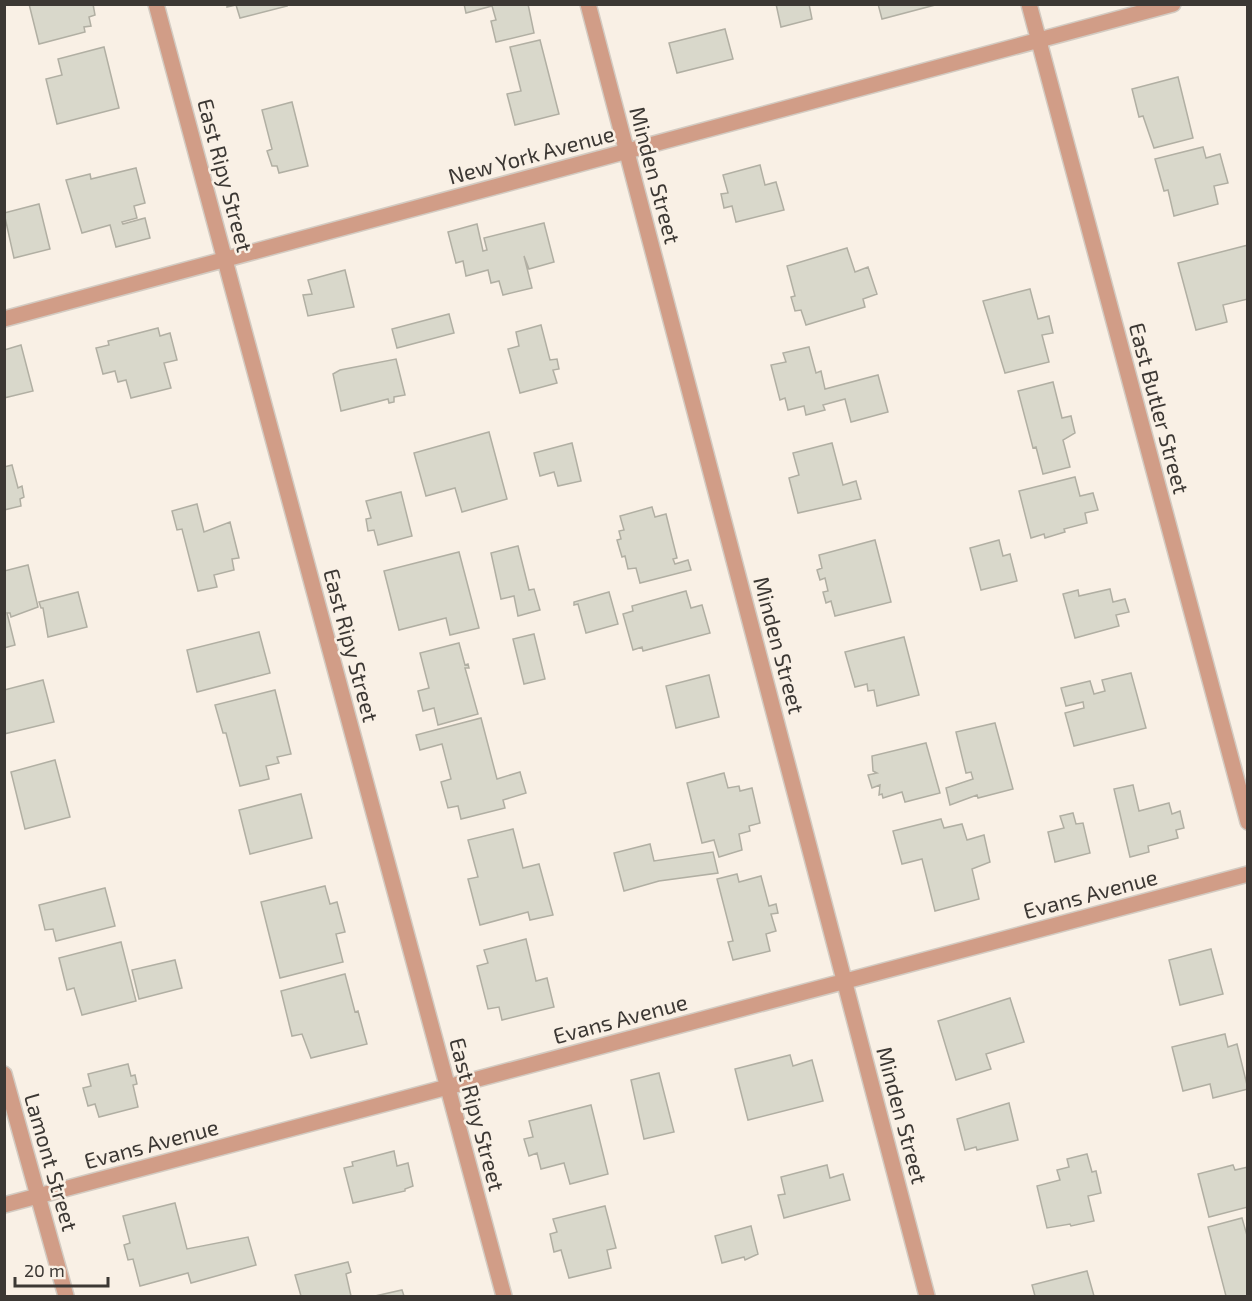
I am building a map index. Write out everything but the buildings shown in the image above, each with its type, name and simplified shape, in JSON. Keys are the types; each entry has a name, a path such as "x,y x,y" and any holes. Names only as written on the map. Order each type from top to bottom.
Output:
{"street":[{"name":"East Ripy Street","path":"156,4 504,1296"},
{"name":"Minden Street","path":"588,4 927,1296"},
{"name":"East Butler Street","path":"1029,4 1248,822"},
{"name":"New York Avenue","path":"4,319 1173,4"},
{"name":"Evans Avenue","path":"4,1205 1248,874"},
{"name":"Lamont Street","path":"4,1074 66,1296"}]}
